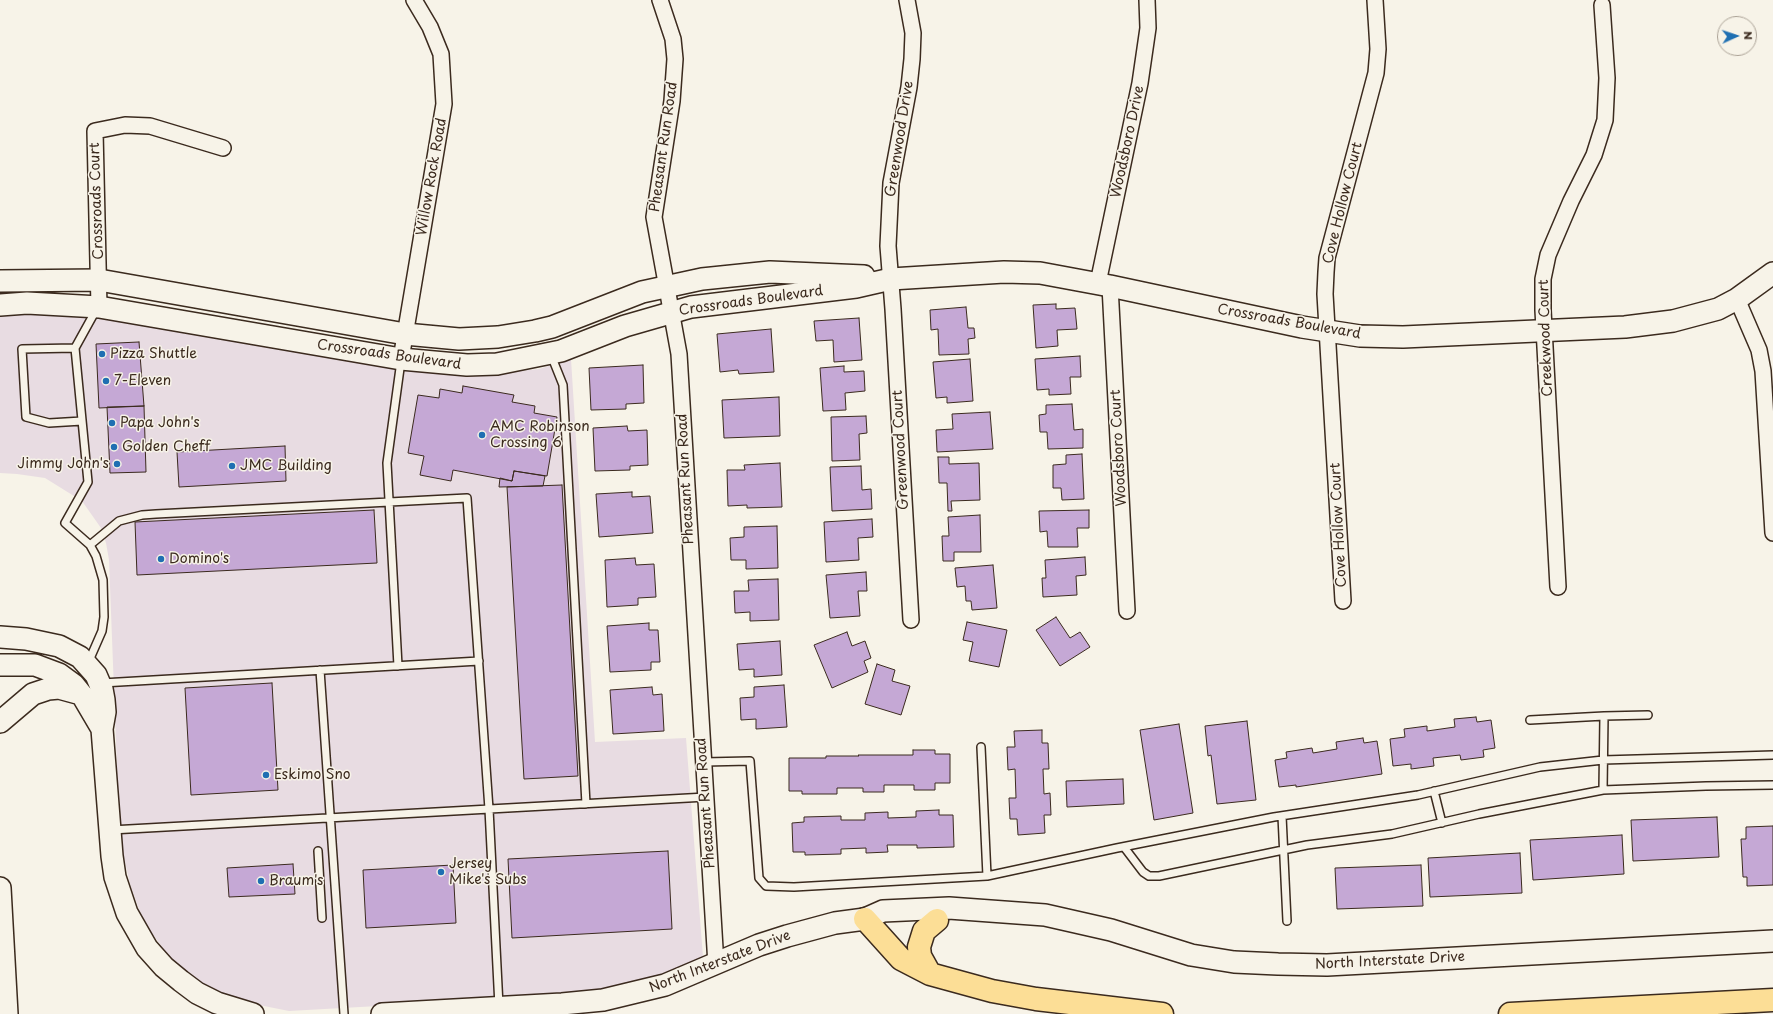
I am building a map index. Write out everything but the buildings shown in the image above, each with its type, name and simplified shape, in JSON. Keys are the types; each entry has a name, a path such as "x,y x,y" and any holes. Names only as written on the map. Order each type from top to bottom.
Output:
{"highway":[{"path":"865,919 901,959 930,974 992,991 1036,999 1162,1014"},
{"path":"930,974 920,956 919,947 924,931 937,920"},
{"path":"1510,1014 1773,1000"}],"street":[{"name":"Willow Rock Road","path":"401,359 444,96 441,54 430,27 414,0"},
{"name":"Pheasant Run Road","path":"660,0 673,40 675,59 672,100 654,217 679,354 716,965"},
{"name":"Greenwood Drive","path":"891,279 888,246 891,183 912,59 913,33 907,0"},
{"name":"Woodsboro Drive","path":"1104,284 1140,83 1148,28 1147,0"},
{"name":"Cove Hollow Court","path":"1343,600 1325,294 1327,258 1376,73 1378,49 1375,0"},
{"name":"Creekwood Court","path":"1558,587 1542,293 1544,267 1548,255 1571,201 1594,155 1605,120 1607,78 1602,6"},
{"name":"Crossroads Court","path":"99,307 95,131 125,125 150,126 223,148"},
{"name":"Crossroads Boulevard","path":"0,305 27,303 99,307 273,324 472,339 529,332 552,327 642,292 702,279 770,272 854,275 891,279"},
{"name":"Crossroads Boulevard","path":"0,281 99,280 273,324 401,359 467,366 497,364 550,354 589,341 625,326 691,307 841,289 891,279 1022,272 1047,274 1104,284 1328,332 1360,336 1403,337 1651,325 1693,317 1718,309 1737,299 1773,273"},
{"name":"Greenwood Court","path":"891,279 911,620"},
{"name":"Woodsboro Court","path":"1104,284 1127,611"},
{"path":"1737,299 1759,350 1764,371 1773,533"},
{"path":"0,637 46,641 71,651 88,664 102,689 105,712 102,728 109,830 115,877 119,894 127,913 147,948 164,967 197,993 216,1003 253,1014"},
{"path":"0,665 25,664 44,668 64,677 82,695 102,728"},
{"path":"0,722 23,700 40,691 59,688 82,695"},
{"path":"0,888 8,1014"},
{"name":"North Interstate Drive","path":"382,1014 500,1008 603,1000 665,985 759,946 793,934 835,923 865,919 883,911 949,908 1045,915 1078,921 1191,955 1234,962 1278,964 1327,965 1773,941"},
{"name":"North Interstate Drive","path":"865,919 885,923 1013,913"}],"lane":[{"path":"88,664 102,631 104,617 103,580 96,556 90,545 65,523 88,482 74,348 99,307"},
{"path":"74,348 22,349 26,418 48,423 82,422"},
{"path":"550,354 563,385 586,804"},
{"path":"398,666 387,463 401,359"},
{"path":"90,545 119,521 142,515 467,498 489,809 500,1008"},
{"path":"99,683 479,661"},
{"path":"320,670 344,1014"},
{"path":"1530,720 1648,715"},
{"path":"1604,716 1604,790"},
{"path":"981,747 987,876"},
{"path":"704,762 750,761 759,878 766,886 794,887 987,876 1282,816 1434,791 1540,767 1603,760 1773,755"},
{"path":"1124,847 1143,872 1149,876 1160,876 1284,850 1392,834 1554,799 1604,790 1706,786 1773,786"},
{"path":"1434,791 1442,823"},
{"path":"109,830 706,798"},
{"path":"1282,816 1287,921"},
{"path":"318,851 322,918"}],"shaded area":[{"path":"0,312 81,313 475,375 539,369 571,359 595,742 686,738 703,957 696,965 666,977 592,994 289,1011 239,1001 192,980 173,962 143,921 130,884 123,853 118,794 109,560 106,543 101,528 82,501 45,478 0,473"}],"place":[{"name":"Pizza Shuttle","path":"102,354"},
{"name":"7-Eleven","path":"106,381"},
{"name":"Papa John's","path":"112,423"},
{"name":"AMC Robinson Crossing 6","path":"482,435"},
{"name":"Golden Cheff","path":"114,447"},
{"name":"Jimmy John's","path":"117,464"},
{"name":"JMC Building","path":"232,466"},
{"name":"Domino's","path":"161,559"},
{"name":"Eskimo Sno","path":"266,775"},
{"name":"Jersey Mike's Subs","path":"441,872"},
{"name":"Braum's","path":"261,881"}]}
